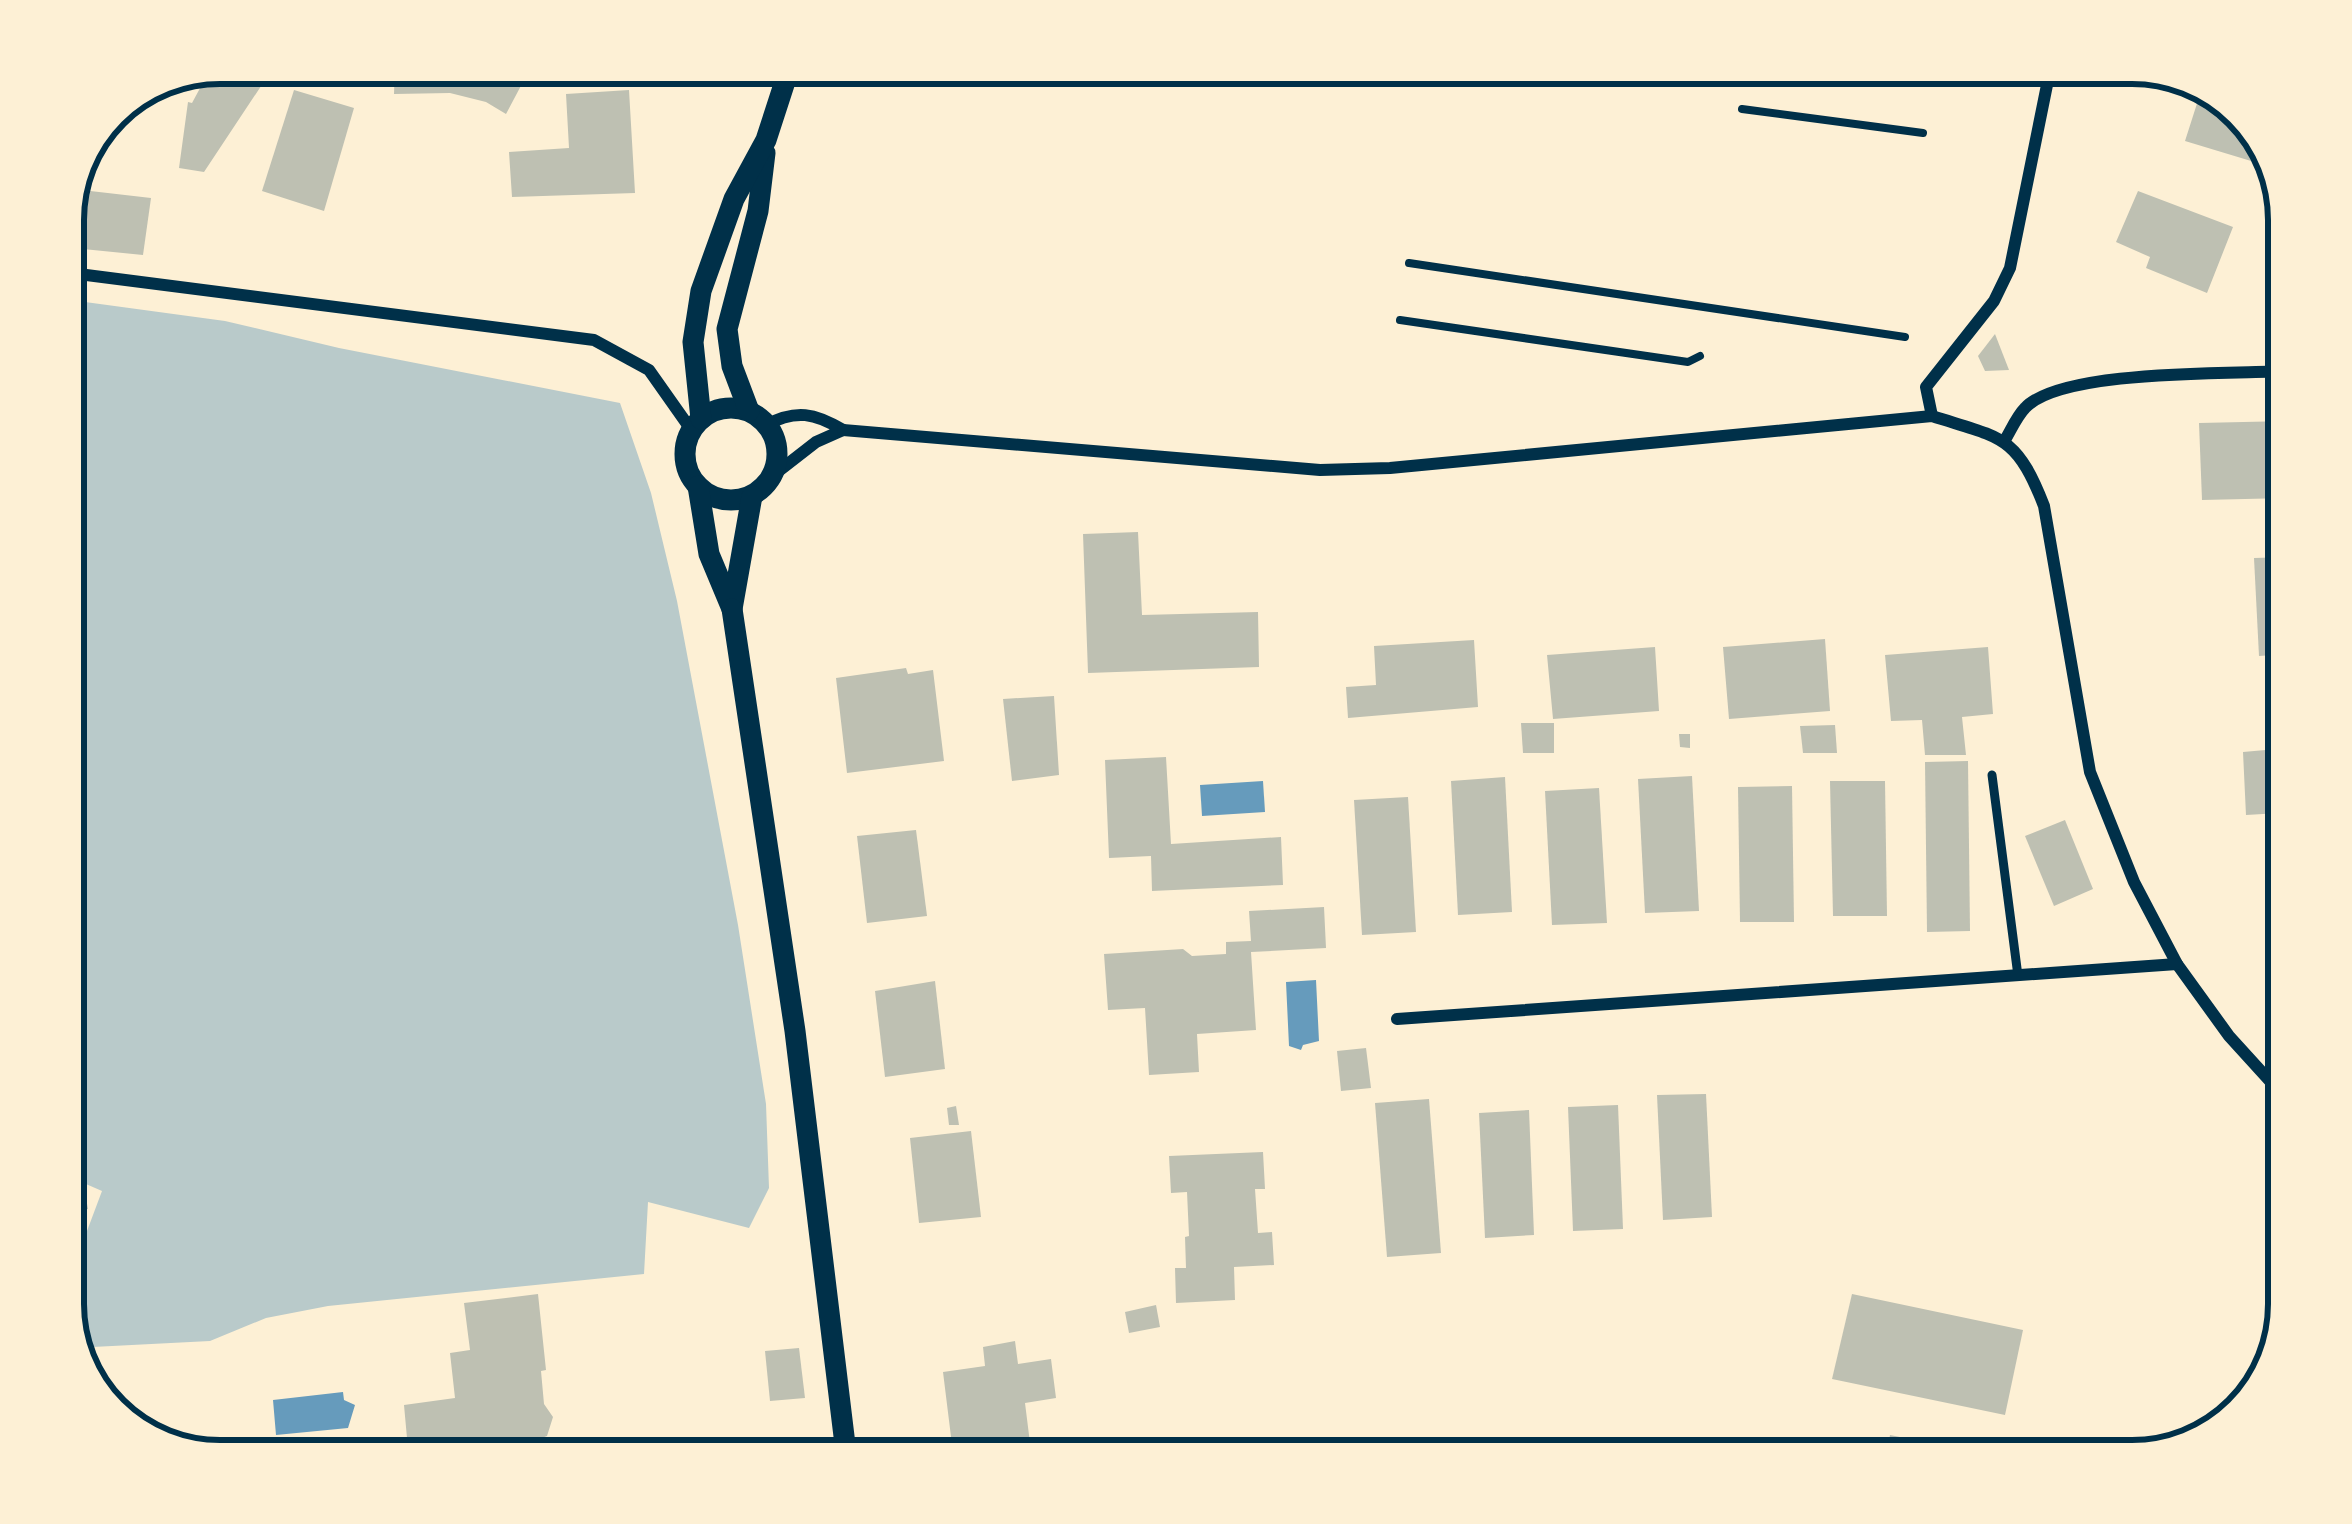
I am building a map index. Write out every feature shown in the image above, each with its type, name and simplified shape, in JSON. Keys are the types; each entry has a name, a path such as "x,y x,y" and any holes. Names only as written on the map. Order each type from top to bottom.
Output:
{"street":[{"path":"784,84 766,140 734,199 701,291 693,342 696,425 685,459 698,486 709,554 732,609 795,1030 844,1440"},
{"path":"1932,416 1926,387 1994,302 2010,268 2047,84"},
{"path":"766,140 758,212 728,329 732,366 777,450 771,477"},
{"path":"84,275 594,340 649,370 696,425"},
{"path":"2005,440 2026,405 2074,385 2268,372"},
{"path":"696,425 724,409 757,418 805,413 843,430 1320,470 1390,469 1932,416 2005,440 2031,472 2044,506 2090,772 2134,882 2177,964 2229,1036 2268,1079"},
{"path":"732,609 752,496 816,442 843,430"},
{"path":"698,486 723,499 752,496"},
{"path":"1397,1019 2177,964"}],"lane":[{"path":"1992,775 2018,976"}],"path":[{"path":"1742,109 1922,133"},
{"path":"1409,263 1905,337"},
{"path":"1400,320 1688,362 1700,356"}],"shaded area":[{"path":"84,302 225,321 620,403 651,493 677,601 738,925 766,1104 769,1188 749,1228 648,1202 644,1274 328,1306 266,1318 210,1341 91,1347 84,1313 84,1239 102,1191 84,1183"}],"water":[{"path":"1263,781 1265,812 1202,816 1200,785"},
{"path":"1316,980 1319,1041 1301,1050 1289,1046 1286,982"},
{"path":"343,1392 344,1400 355,1405 348,1428 276,1435 273,1400"}],"building":[{"path":"262,84 204,172 179,168 188,102 192,103 201,86"},
{"path":"394,84 522,84 506,114 486,102 450,93 394,94"},
{"path":"294,90 354,108 324,211 262,191"},
{"path":"629,90 635,193 512,197 509,152 569,148 566,94"},
{"path":"2198,101 2234,130 2255,162 2185,141"},
{"path":"88,191 151,198 143,255 84,249"},
{"path":"2138,191 2233,227 2207,293 2146,268 2150,257 2116,242"},
{"path":"1995,334 2009,370 1985,371 1978,356"},
{"path":"2268,421 2268,498 2202,500 2199,423"},
{"path":"1138,532 1142,615 1258,612 1259,667 1088,673 1083,534"},
{"path":"2254,558 2268,558 2268,655 2259,656"},
{"path":"1825,639 1830,711 1729,719 1723,647"},
{"path":"1474,640 1478,707 1348,718 1346,687 1376,685 1374,646"},
{"path":"1655,647 1659,711 1553,719 1547,655"},
{"path":"1988,647 1993,714 1962,717 1966,755 1925,755 1922,720 1891,721 1885,655"},
{"path":"906,668 908,674 933,670 944,761 847,773 836,678"},
{"path":"1054,696 1059,775 1012,781 1003,699"},
{"path":"1521,723 1554,723 1554,753 1523,753"},
{"path":"1835,725 1837,753 1803,753 1800,726"},
{"path":"1679,734 1690,734 1690,748 1680,747"},
{"path":"2268,750 2268,814 2246,815 2243,752"},
{"path":"1166,757 1171,844 1281,837 1283,885 1152,891 1151,856 1109,858 1105,760"},
{"path":"1968,761 1970,931 1927,932 1925,762"},
{"path":"1692,776 1699,911 1645,913 1638,779"},
{"path":"1505,777 1512,912 1458,915 1451,781"},
{"path":"1830,781 1885,781 1887,916 1833,916"},
{"path":"1792,786 1794,922 1740,922 1738,787"},
{"path":"1599,788 1607,923 1552,925 1545,791"},
{"path":"1408,797 1416,932 1362,935 1354,800"},
{"path":"2065,820 2093,889 2054,906 2025,836"},
{"path":"916,830 927,916 867,923 857,836"},
{"path":"1324,907 1326,948 1251,952 1256,1030 1197,1034 1199,1072 1149,1075 1145,1008 1108,1010 1104,954 1183,949 1192,956 1226,954 1226,942 1251,941 1249,911"},
{"path":"935,981 945,1069 885,1077 875,991"},
{"path":"1366,1048 1371,1088 1341,1091 1337,1051"},
{"path":"1706,1094 1712,1217 1663,1220 1657,1095"},
{"path":"1429,1099 1441,1253 1387,1257 1375,1103"},
{"path":"1618,1105 1623,1229 1573,1231 1568,1107"},
{"path":"956,1106 959,1125 949,1125 947,1108"},
{"path":"1529,1110 1534,1235 1485,1238 1479,1113"},
{"path":"971,1131 981,1217 919,1223 910,1138"},
{"path":"1263,1152 1265,1189 1255,1189 1258,1233 1272,1232 1274,1265 1234,1267 1235,1300 1176,1303 1175,1268 1186,1268 1187,1192 1171,1193 1169,1156"},
{"path":"538,1294 546,1370 541,1371 544,1404 553,1417 547,1436 537,1440 407,1440 404,1405 455,1398 450,1353 470,1350 464,1303"},
{"path":"1852,1294 2023,1330 2005,1415 1832,1379"},
{"path":"1156,1305 1160,1327 1129,1333 1125,1312"},
{"path":"1015,1341 1018,1364 1051,1359 1056,1398 1025,1403 1030,1440 951,1440 943,1372 985,1366 983,1347"},
{"path":"799,1348 805,1398 770,1401 765,1351"}]}
